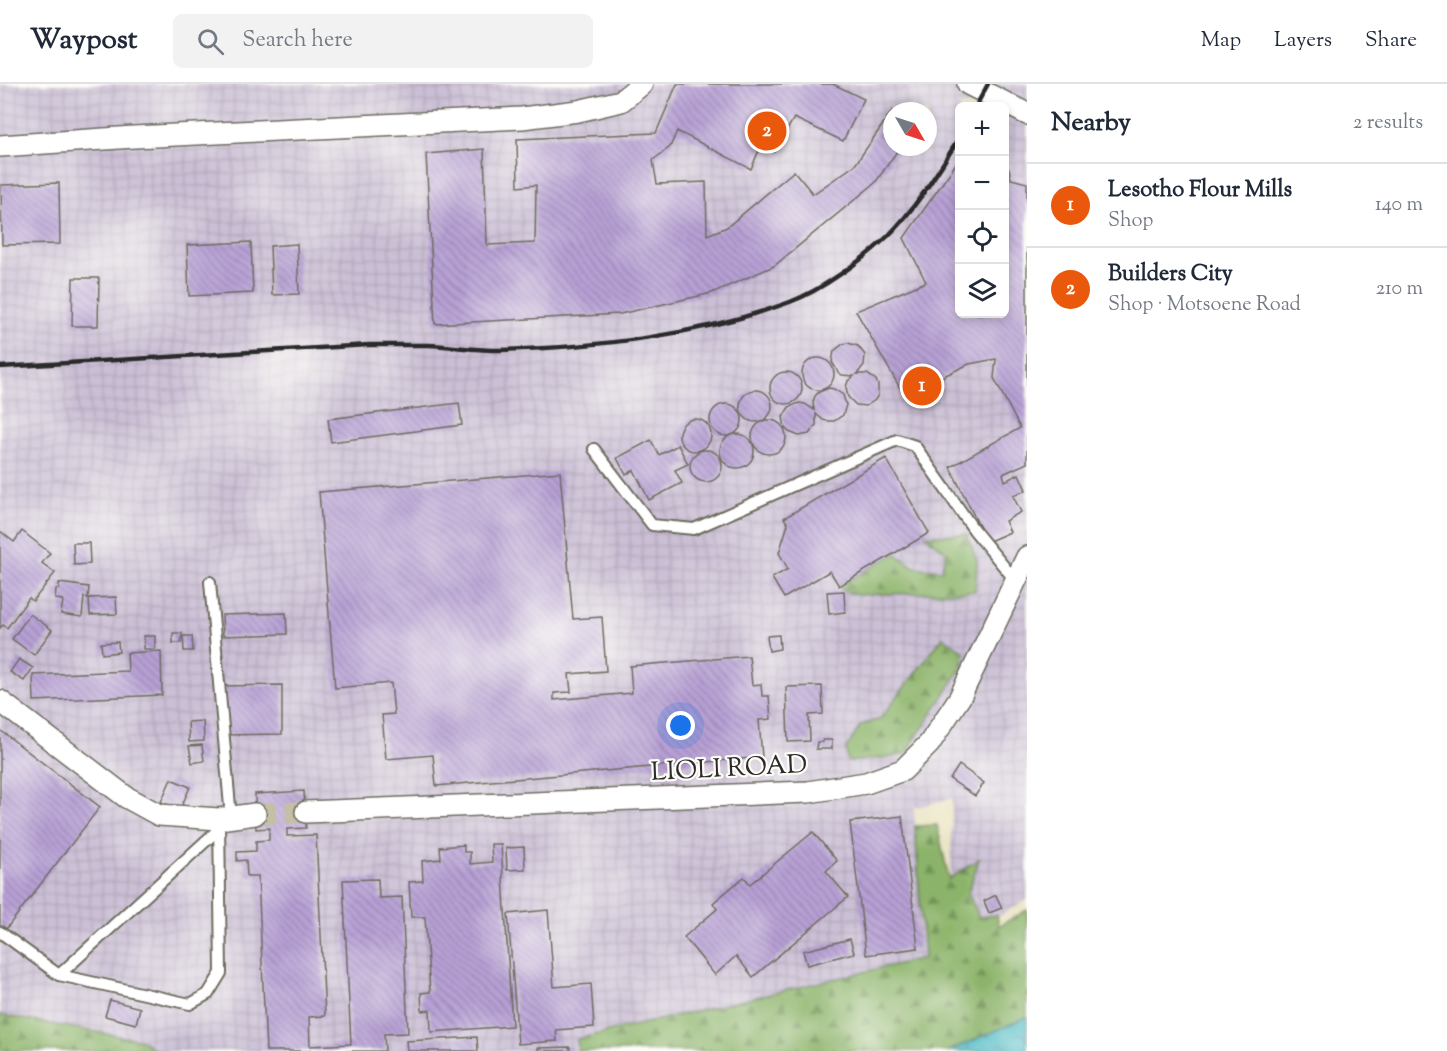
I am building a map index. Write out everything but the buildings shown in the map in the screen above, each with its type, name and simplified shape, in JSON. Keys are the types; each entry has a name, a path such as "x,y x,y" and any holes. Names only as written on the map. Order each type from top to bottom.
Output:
{"street":[{"path":"0,146 522,118 578,111 621,101 642,84"},
{"path":"968,84 1027,114"},
{"name":"LIOLI ROAD","path":"306,812 808,792 866,783 903,770 929,744 960,697 1027,557"},
{"path":"0,701 126,797 159,815 223,822 255,814"}],"lane":[{"path":"594,449 652,525 694,529 897,440 915,446 974,530 1015,580"},
{"path":"0,933 59,975 190,1004 208,993 221,973 223,822 210,582"},
{"path":"59,975 223,822"}],"shaded area":[{"path":"0,84 1027,84 1027,900 949,945 952,798 914,808 924,958 577,1039 578,1051 157,1051 141,1040 0,1015"}],"green space":[{"path":"967,534 977,561 975,591 858,595 844,591 839,586 895,553 914,567 942,570 946,551 925,536"},
{"path":"943,637 963,651 964,664 905,755 848,762 846,749 861,725 880,719"},
{"path":"937,825 949,879 979,859 968,893 979,917 997,915 999,926 1027,910 1027,1017 949,1051 578,1051 577,1039 924,958 915,826"},
{"path":"0,1015 141,1040 157,1051 0,1051"}],"water":[{"path":"1027,1017 1027,1051 949,1051"}],"tunnel":[{"path":"255,814 306,812"}],"railway":[{"path":"978,102 988,84"},
{"path":"0,367 369,345 428,345 491,350 574,346 647,338 720,323 755,314 802,297 855,264 888,236 908,213 955,145"}],"place":[{"name":"Builders City","path":"767,131"},
{"name":"Lesotho Flour Mills","path":"922,386"}]}
